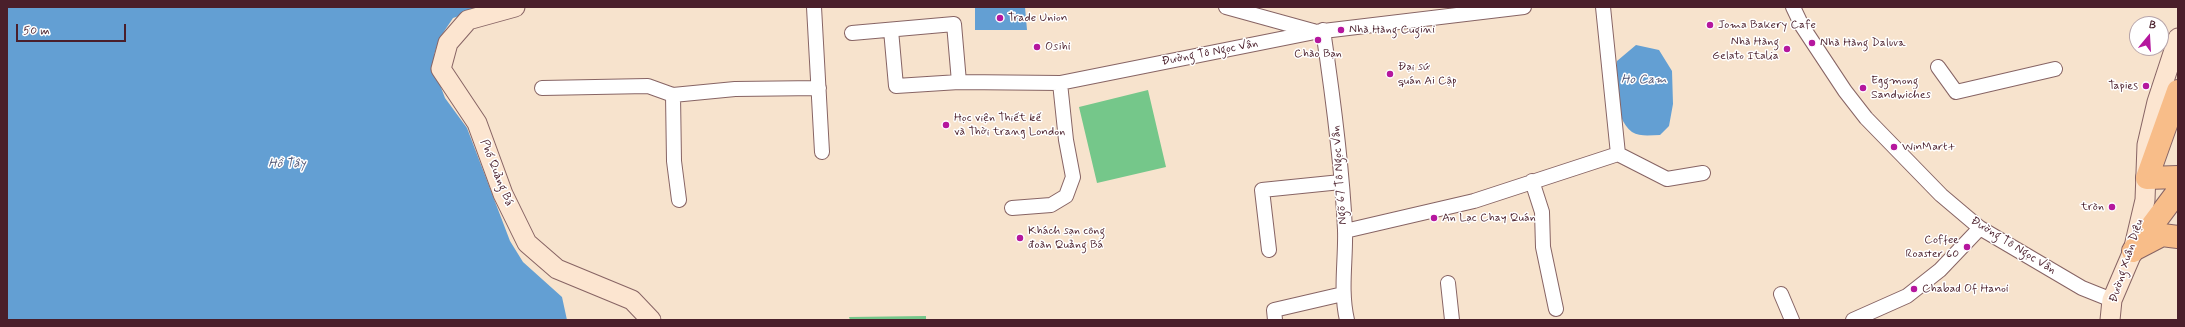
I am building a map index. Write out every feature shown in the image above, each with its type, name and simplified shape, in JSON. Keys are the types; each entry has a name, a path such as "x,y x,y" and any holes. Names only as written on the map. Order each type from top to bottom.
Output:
{"main road":[{"path":"2178,92 2146,178 2178,177"},
{"path":"2133,251 2178,192"},
{"path":"2133,251 2157,236 2178,236"}],"street":[{"name":"Phố Quảng Bá","path":"515,7 468,20 448,43 441,70 477,123 503,194 526,243 557,269 632,300 651,320"},
{"path":"814,7 822,152"},
{"path":"1226,7 1319,31"},
{"name":"Đường Tô Ngọc Vân","path":"891,30 896,86 959,82 1060,83 1319,31 1524,7"},
{"path":"1603,7 1618,154"},
{"name":"Đường Tô Ngọc Vân","path":"1793,7 1802,26 1845,91 1866,118 1941,195 1980,228 2082,288 2112,300"},
{"path":"852,33 954,24 959,82"},
{"name":"Ngõ 67 Tô Ngọc Vân","path":"1319,31 1337,126 1345,231 1343,303 1347,320"},
{"name":"Đường Xuân Diệu","path":"2169,49 2178,38"},
{"name":"Đường Xuân Diệu","path":"2110,320 2112,300 2133,251 2146,200 2147,145 2166,56"},
{"path":"1938,67 1956,92 2055,69"},
{"path":"1012,208 1051,205 1066,196 1073,177 1066,140 1060,83"},
{"path":"542,88 648,86 673,95 735,89 819,88"},
{"path":"673,95 674,161 679,200"},
{"path":"1345,231 1474,201 1618,154 1667,179 1703,173"},
{"path":"1532,181 1542,212 1543,246 1556,309"},
{"path":"1269,250 1262,190 1341,182"},
{"path":"1853,320 1908,296 1940,270 1980,228"},
{"path":"1448,283 1452,320"},
{"path":"1275,320 1274,310 1343,294"},
{"path":"1781,294 1792,320"}],"green space":[{"path":"1148,90 1166,167 1097,183 1079,107"},
{"path":"926,316 926,320 850,320 849,317"}],"water":[{"name":"Hồ Tây","path":"7,7 486,7 453,18 439,39 434,55 434,69 445,98 467,128 510,241 523,262 562,297 567,320 7,320"},
{"name":"Trade Union","path":"975,7 1025,7 1027,30 975,30"},
{"name":"Ho Cam","path":"1636,45 1659,50 1672,71 1673,104 1669,126 1660,135 1635,134 1626,126 1619,108 1616,89 1617,61"}],"place":[{"name":"Trade Union","path":"1000,18"},
{"name":"Joma Bakery Cafe","path":"1710,25"},
{"name":"Nhà Hàng Cugini","path":"1341,30"},
{"name":"Chào Bạn","path":"1318,40"},
{"name":"Nhà Hàng Daluva","path":"1812,43"},
{"name":"Osihi","path":"1037,47"},
{"name":"Nhà Hàng Gelato Italia","path":"1787,49"},
{"name":"Đại sứ quán Ai Cập","path":"1390,74"},
{"name":"Tapies","path":"2146,86"},
{"name":"Eggmong Sandwiches","path":"1863,88"},
{"name":"Học viện Thiết kế và Thời trang London","path":"946,125"},
{"name":"WinMart+","path":"1894,147"},
{"name":"tròn","path":"2112,207"},
{"name":"An Lạc Chay Quán","path":"1434,218"},
{"name":"Khách sạn công đoàn Quảng Bá","path":"1020,238"},
{"name":"Coffee Roaster 60","path":"1967,247"},
{"name":"Chabad Of Hanoi","path":"1914,289"}]}
